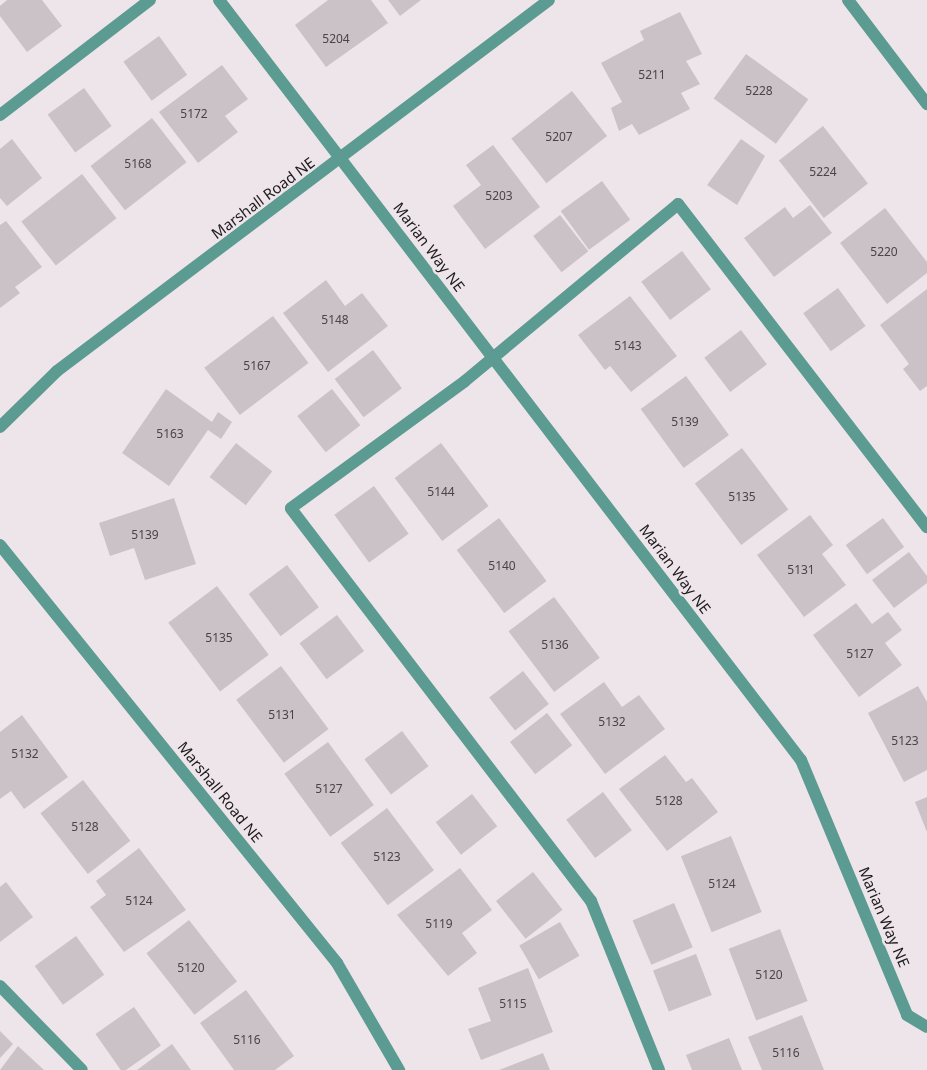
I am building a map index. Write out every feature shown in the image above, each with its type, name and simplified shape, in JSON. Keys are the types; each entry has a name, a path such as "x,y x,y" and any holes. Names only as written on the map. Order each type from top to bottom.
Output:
{"street":[{"path":"0,115 150,0"},
{"name":"Marian Way NE","path":"219,0 801,760 907,1015 927,1027"},
{"name":"Marshall Road NE","path":"0,427 57,371 341,160 549,0"},
{"path":"848,0 927,104"},
{"path":"659,1070 591,901 291,508 492,357 678,204 927,527"},
{"name":"Marshall Road NE","path":"0,545 337,963 399,1070"},
{"path":"0,986 82,1070"}],"building":[{"path":"7,0 42,0 62,26 27,52 0,16 0,6"},
{"path":"328,0 371,0 388,23 326,67 295,25"},
{"path":"388,0 421,0 400,16"},
{"path":"680,12 702,54 686,61 700,84 681,93 690,109 639,135 632,124 619,131 611,108 622,102 601,63 644,40 640,31"},
{"path":"159,36 187,75 152,101 123,62"},
{"path":"746,54 808,99 776,144 714,98"},
{"path":"222,65 248,99 225,116 238,132 198,163 159,112"},
{"path":"84,88 112,126 75,152 48,114"},
{"path":"572,91 607,136 546,183 511,138"},
{"path":"152,118 186,162 125,210 91,166"},
{"path":"823,126 868,184 824,218 779,160"},
{"path":"12,139 42,178 7,206 0,198 0,149"},
{"path":"741,139 765,156 737,205 707,185"},
{"path":"493,145 540,207 485,249 453,206 481,185 466,165"},
{"path":"82,174 116,218 56,266 21,221"},
{"path":"602,181 630,220 589,250 561,211"},
{"path":"810,205 832,233 774,277 744,238 785,207 793,218"},
{"path":"885,208 927,262 927,273 887,304 840,243"},
{"path":"560,215 588,251 562,272 533,236"},
{"path":"6,221 42,267 15,287 20,293 0,308 0,225"},
{"path":"682,251 711,289 670,320 641,282"},
{"path":"326,280 345,306 362,293 388,326 328,372 283,313"},
{"path":"838,288 866,326 831,351 803,313"},
{"path":"927,289 927,386 920,391 903,369 909,364 880,325"},
{"path":"630,296 677,356 631,392 610,366 605,370 578,335"},
{"path":"273,316 309,363 240,415 204,368"},
{"path":"741,330 767,364 730,392 704,358"},
{"path":"373,350 402,388 364,417 335,379"},
{"path":"686,376 729,435 684,468 641,409"},
{"path":"166,389 212,422 218,412 232,422 221,439 208,430 169,486 122,453"},
{"path":"332,389 360,425 326,452 297,416"},
{"path":"236,443 272,471 246,505 210,477"},
{"path":"441,443 489,506 442,541 395,478"},
{"path":"742,448 788,509 741,545 695,484"},
{"path":"374,486 409,534 369,563 334,515"},
{"path":"174,498 196,564 145,580 134,548 110,556 99,523"},
{"path":"810,515 833,545 822,554 846,585 804,617 757,555"},
{"path":"499,518 547,581 504,613 457,550"},
{"path":"883,518 904,547 867,574 846,545"},
{"path":"909,552 927,576 927,583 894,608 872,580"},
{"path":"287,565 319,607 281,636 249,594"},
{"path":"217,586 269,655 220,691 168,623"},
{"path":"554,597 600,658 554,692 508,631"},
{"path":"856,603 872,624 888,612 902,630 885,643 902,665 859,697 813,635"},
{"path":"337,615 364,651 327,679 299,643"},
{"path":"281,666 329,729 284,763 236,700"},
{"path":"523,671 549,704 515,731 489,697"},
{"path":"604,682 622,707 639,695 665,729 605,774 560,714"},
{"path":"918,686 927,702 927,770 904,782 868,713"},
{"path":"547,713 572,745 535,774 510,742"},
{"path":"22,715 68,777 24,809 11,791 0,799 0,732"},
{"path":"402,731 428,766 391,794 364,759"},
{"path":"328,742 374,805 330,837 284,774"},
{"path":"665,755 686,782 692,778 718,812 667,851 619,789"},
{"path":"83,780 130,841 88,874 40,813"},
{"path":"603,792 632,830 595,858 566,820"},
{"path":"472,794 497,826 461,855 436,822"},
{"path":"927,797 927,832 915,802"},
{"path":"387,808 434,870 388,905 341,843"},
{"path":"731,836 762,912 712,932 681,856"},
{"path":"139,848 186,910 124,952 90,907 106,895 96,881"},
{"path":"460,868 492,910 462,933 477,953 448,976 397,915"},
{"path":"533,872 563,910 526,939 496,901"},
{"path":"6,882 33,917 0,942 0,887"},
{"path":"674,903 693,947 651,965 633,921"},
{"path":"189,920 237,981 194,1015 146,953"},
{"path":"560,922 580,956 539,979 519,946"},
{"path":"780,929 808,1001 756,1021 729,949"},
{"path":"76,936 104,975 63,1005 35,966"},
{"path":"696,954 712,995 669,1012 653,970"},
{"path":"528,968 553,1032 481,1060 468,1029 491,1021 478,988"},
{"path":"246,990 294,1056 275,1070 234,1070 200,1023"},
{"path":"134,1007 161,1046 126,1070 121,1070 95,1034"},
{"path":"802,1015 824,1070 762,1070 748,1037"},
{"path":"0,1031 13,1044 0,1058"},
{"path":"729,1038 742,1070 692,1070 686,1055"},
{"path":"172,1044 191,1070 137,1070"},
{"path":"18,1046 44,1070 0,1070"},
{"path":"543,1053 550,1070 499,1070"}]}
